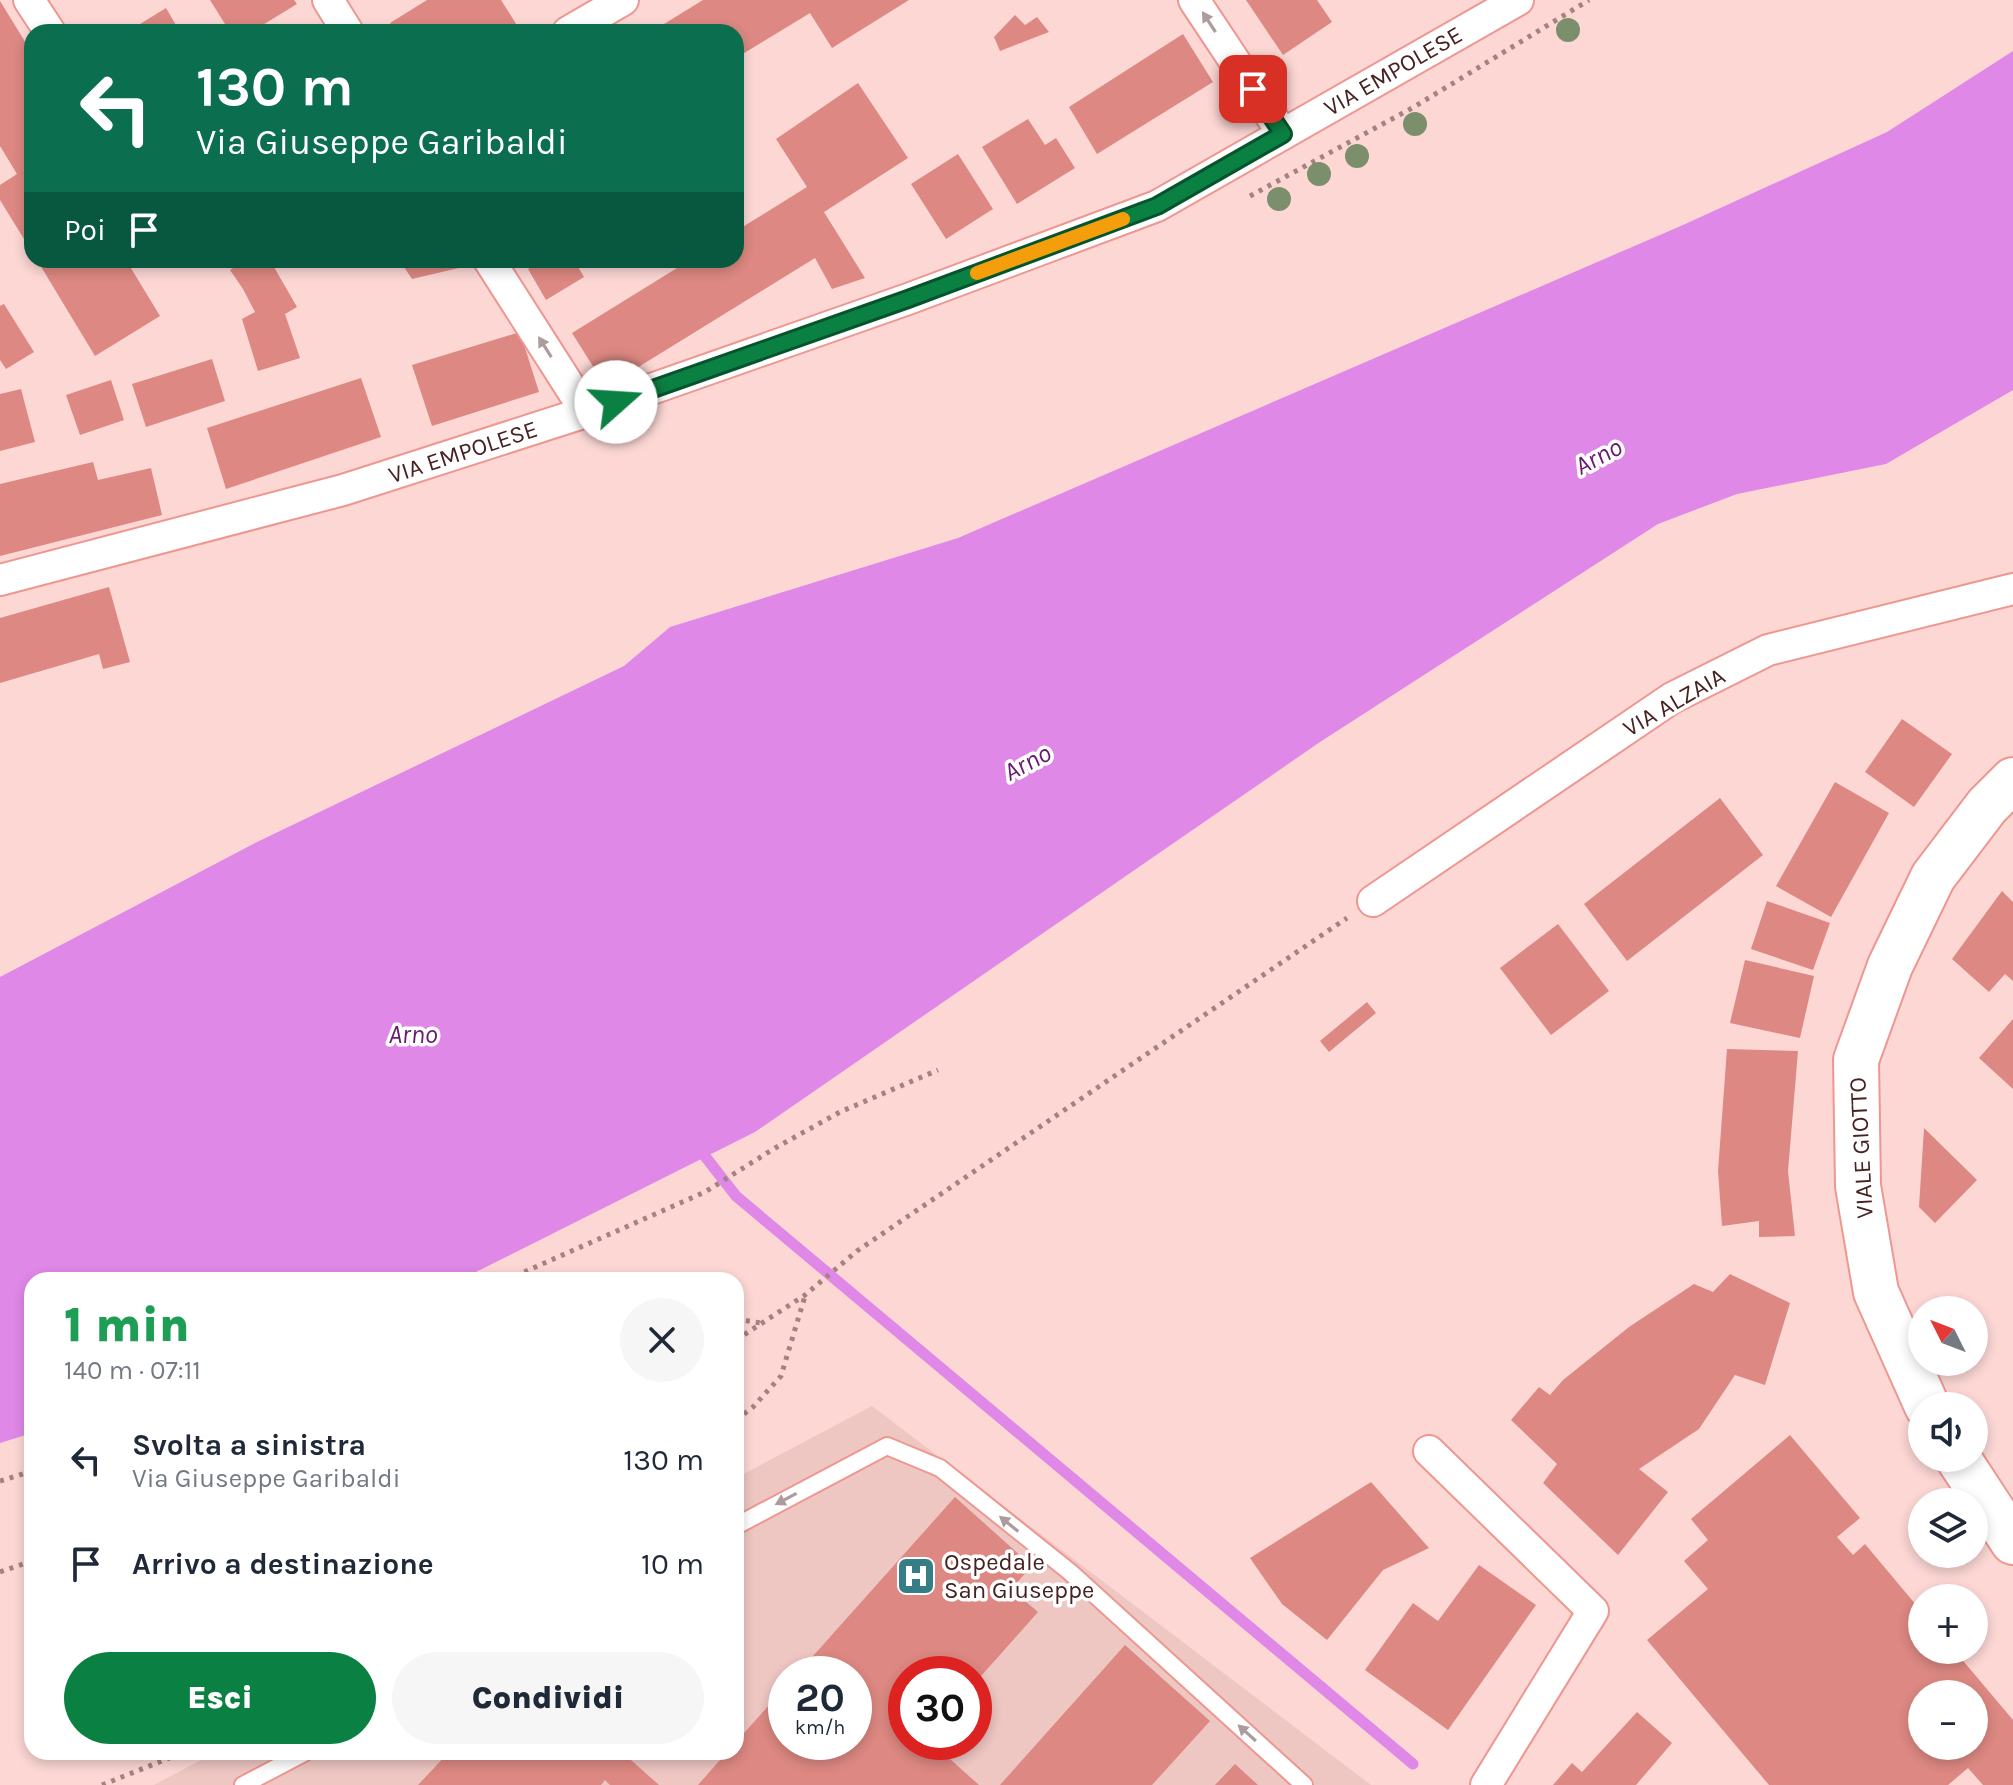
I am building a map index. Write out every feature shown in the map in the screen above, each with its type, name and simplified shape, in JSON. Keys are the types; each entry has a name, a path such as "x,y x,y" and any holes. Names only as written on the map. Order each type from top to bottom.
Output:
{"main road":[{"name":"VIALE GIOTTO","path":"1921,1392 1876,1292 1858,1186 1856,1060 1890,966 1933,877 1987,806 2013,780"},
{"path":"1967,1472 2013,1542"}],"street":[{"path":"29,0 45,24"},
{"path":"582,24 623,0"},
{"path":"1194,0 1283,134"},
{"name":"VIA EMPOLESE","path":"0,580 343,490 586,412 908,299 1157,206 1518,0"},
{"path":"494,268 586,412"},
{"name":"VIA ALZAIA","path":"1373,901 1672,698 1768,650 2013,589"},
{"path":"1429,1451 1593,1611 1486,1785"}],"lane":[{"path":"744,1522 887,1446 940,1468 1070,1572 1304,1785"},
{"path":"243,1785 291,1760"}],"path":[{"path":"744,1335 805,1295 857,1251 1373,901"},
{"path":"524,1272 714,1187 840,1112 938,1070"},
{"path":"744,1414 781,1376 805,1295"},
{"path":"744,1320 761,1323"},
{"path":"0,1481 24,1474"},
{"path":"0,1572 24,1564"},
{"path":"102,1785 164,1760"}],"shaded area":[{"name":"Ospedale San Giuseppe","path":"872,1406 1371,1785 154,1785 201,1760 744,1760 744,1474"}],"water":[{"name":"Arno","path":"2013,51 2013,390 1886,464 1737,494 1658,524 1320,742 755,1132 476,1272 24,1272 24,1436 0,1443 0,977 257,842 624,666 670,627 958,538 1683,225 1887,132"}],"building":[{"path":"210,0 294,0 297,4 264,24 225,24"},
{"path":"427,0 501,0 516,24 391,24"},
{"path":"703,0 909,0 832,48 810,13 744,53 744,24 664,24"},
{"path":"1246,0 1317,0 1332,22 1283,55"},
{"path":"0,1 24,40 24,239 0,200 0,185 17,174 0,146"},
{"path":"166,8 175,24 140,24"},
{"path":"1015,15 1025,25 1037,17 1049,32 1000,51 994,37"},
{"path":"1183,34 1213,82 1097,154 1069,107"},
{"path":"858,83 908,158 824,212 865,278 832,289 815,258 606,387 572,333 677,268 744,268 744,226 807,187 776,139"},
{"path":"1028,119 1045,145 1056,138 1075,168 1017,204 982,147"},
{"path":"958,154 993,209 946,239 911,184"},
{"path":"42,268 131,268 160,316 95,356"},
{"path":"275,268 297,307 285,314 300,358 258,371 242,319 255,312 230,270"},
{"path":"405,268 459,268 412,279"},
{"path":"579,268 584,277 546,300 528,269"},
{"path":"4,304 34,352 6,369 0,360 0,306"},
{"path":"520,332 539,392 432,426 412,365"},
{"path":"212,359 225,401 146,427 132,384"},
{"path":"361,378 381,437 226,489 207,428"},
{"path":"111,380 124,420 80,435 66,395"},
{"path":"21,389 35,442 0,451 0,394"},
{"path":"93,462 98,480 151,468 162,515 0,556 0,484"},
{"path":"109,587 130,662 103,669 99,654 0,683 0,618"},
{"path":"1902,719 1952,754 1914,807 1865,772"},
{"path":"1835,782 1889,813 1831,917 1776,886"},
{"path":"1720,798 1763,855 1627,961 1584,904"},
{"path":"2002,891 2013,902 2013,981 2005,974 1989,992 1952,959"},
{"path":"1767,901 1830,923 1813,970 1751,949"},
{"path":"1558,924 1609,991 1551,1035 1500,968"},
{"path":"1745,960 1814,976 1800,1038 1730,1023"},
{"path":"1367,1002 1376,1013 1329,1052 1320,1041"},
{"path":"2013,1019 2013,1089 1979,1058"},
{"path":"1727,1049 1798,1051 1788,1171 1795,1236 1759,1237 1759,1221 1722,1226 1718,1171"},
{"path":"1924,1128 1977,1180 1935,1223 1919,1207"},
{"path":"1730,1274 1790,1303 1765,1385 1735,1375 1699,1429 1639,1469 1668,1492 1618,1555 1543,1483 1557,1464 1511,1420 1539,1387 1550,1395 1563,1380 1629,1327 1694,1284 1713,1292"},
{"path":"1790,1435 1860,1518 1837,1537 1853,1555 1865,1544 1908,1595 1908,1664 1966,1664 1979,1680 1908,1680 1908,1760 1988,1760 1988,1690 2013,1720 2013,1785 1983,1785 1968,1768 1948,1785 1769,1785 1647,1640 1708,1589 1684,1561 1708,1540 1691,1519"},
{"path":"1371,1482 1429,1548 1383,1570 1327,1640 1282,1604 1250,1558"},
{"path":"955,1497 1032,1566 1011,1589 1038,1612 992,1664 992,1656 888,1656 888,1760 951,1760 979,1785 698,1785 720,1760 744,1760 744,1733 768,1706 768,1760 872,1760 872,1656 813,1656"},
{"path":"1479,1565 1536,1605 1448,1730 1365,1670 1413,1603 1438,1621"},
{"path":"1125,1645 1210,1721 1152,1785 1000,1785"},
{"path":"1637,1712 1672,1743 1636,1785 1553,1785 1572,1763 1582,1772"},
{"path":"441,1760 631,1760 659,1785 610,1785 605,1780 601,1785 418,1785"},
{"path":"1235,1764 1258,1785 1215,1785"}],"waterway":[{"path":"697,1146 736,1196 1413,1764"}],"slow traffic":[{"path":"977,273 1123,219"}],"place":[{"name":"Ospedale San Giuseppe","path":"916,1576"}],"route":[{"path":"616,402 908,299 1157,206 1283,134 1253,89"}]}
